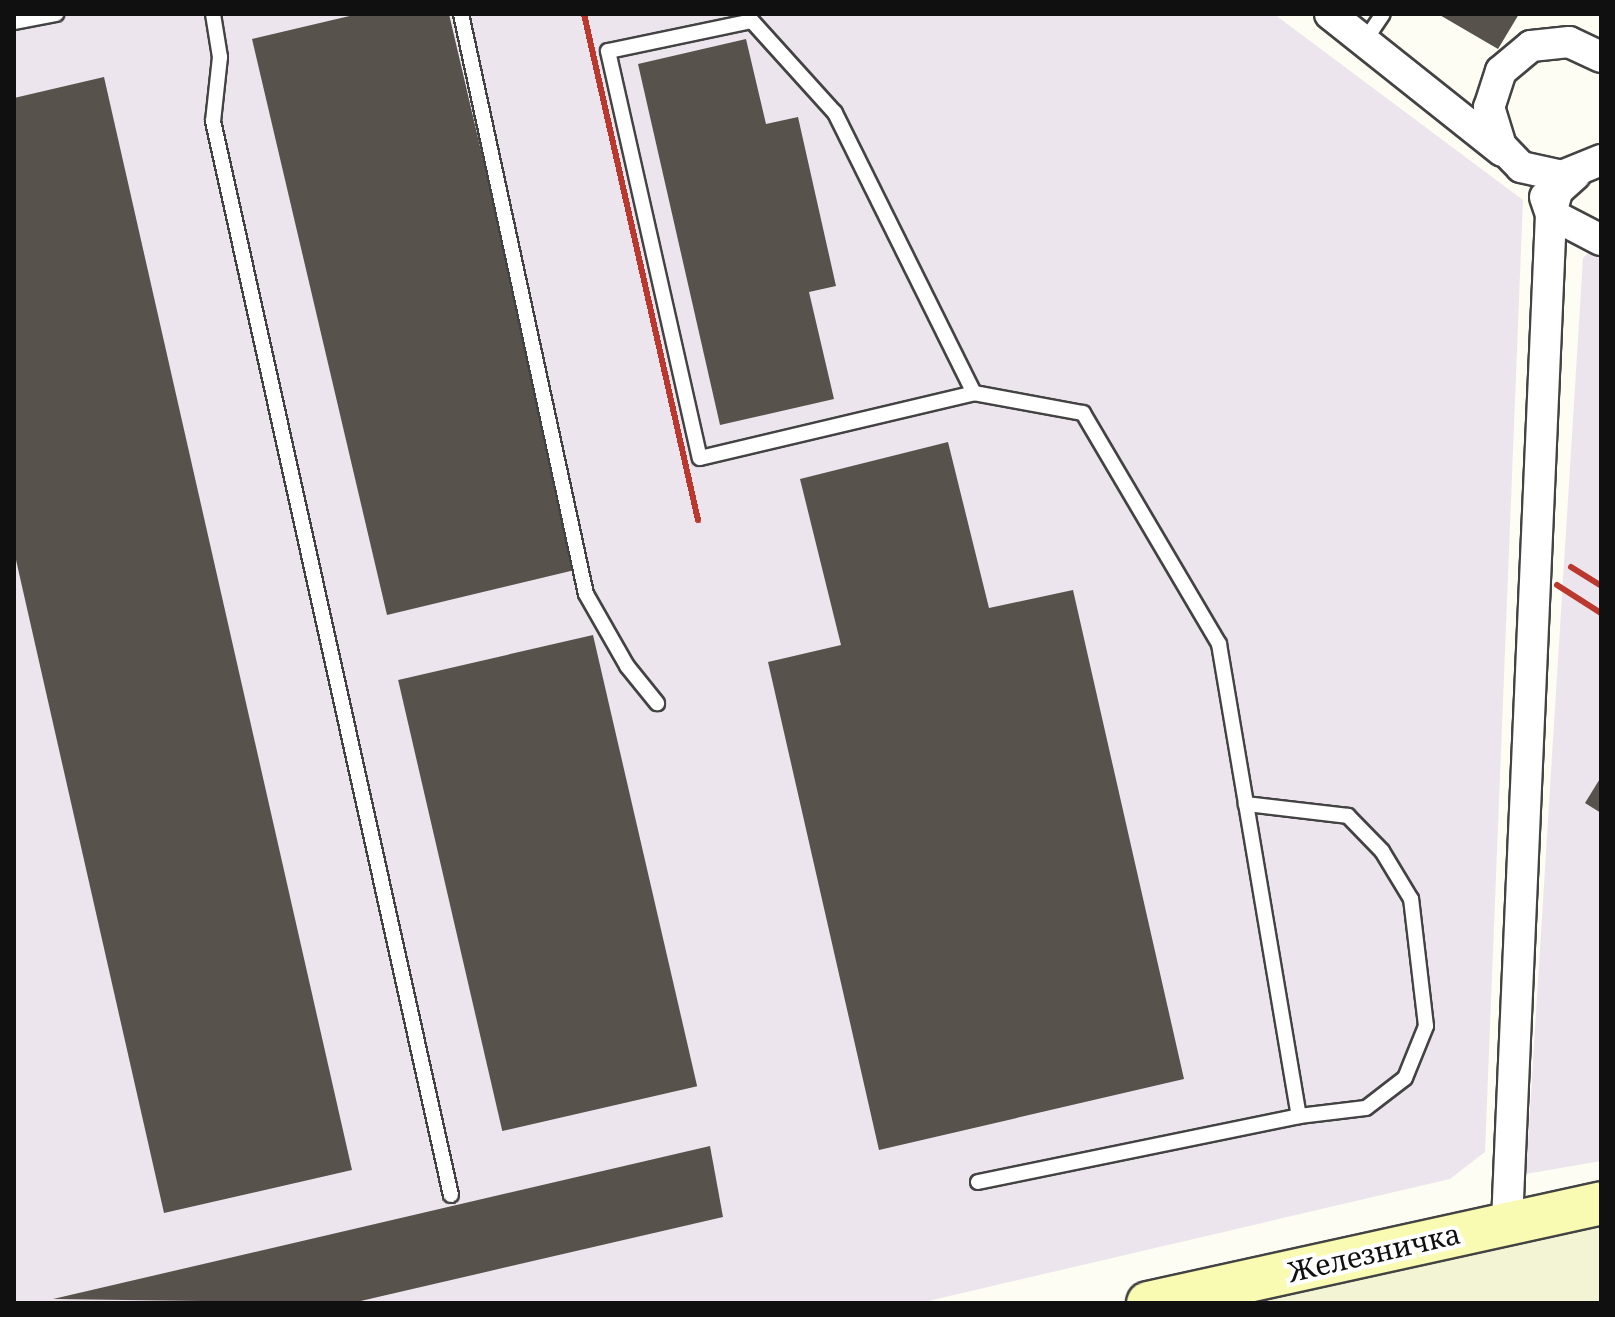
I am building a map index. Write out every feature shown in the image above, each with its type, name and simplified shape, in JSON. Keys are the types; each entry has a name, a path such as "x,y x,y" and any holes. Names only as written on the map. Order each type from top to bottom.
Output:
{"main road":[{"name":"Железничка","path":"1148,1303 1601,1203"}],"street":[{"path":"1330,14 1366,39 1516,162 1549,176 1588,167"},
{"path":"1601,57 1582,45 1556,41 1531,46 1509,61 1494,82 1489,107 1494,133 1539,188 1551,214 1601,240"},
{"path":"1507,1222 1551,214 1557,191 1588,167"}],"lane":[{"path":"14,22 56,14"},
{"path":"213,14 220,57 213,121 451,1195"},
{"path":"461,14 586,594 627,666 657,703"},
{"path":"1366,39 1383,14"},
{"path":"974,393 835,113 752,21 608,51 700,458 974,393 1083,413 1219,644 1299,1116"},
{"path":"978,1182 1299,1116 1366,1108 1405,1078 1426,1026 1411,899 1382,851 1348,816 1246,804"}],"shaded area":[{"path":"14,14 1274,14 1523,200 1485,1152 1450,1179 920,1303 14,1303"},
{"path":"1601,241 1601,1161 1526,1174 1583,258"}],"green space":[{"path":"1601,1223 1601,1303 1257,1303"}],"building":[{"path":"358,14 449,14 579,569 387,615 252,39"},
{"path":"1438,14 1519,14 1498,49"},
{"path":"746,39 766,124 798,117 836,286 809,292 834,399 720,425 638,64"},
{"path":"104,77 352,1170 164,1213 14,551 14,98"},
{"path":"948,442 989,608 1073,590 1184,1079 879,1150 768,662 841,645 800,479"},
{"path":"593,635 697,1086 502,1131 398,680"},
{"path":"1601,777 1601,813 1585,803"},
{"path":"710,1146 723,1217 352,1303 53,1299"}],"railway":[{"path":"584,14 698,520"},
{"path":"1571,567 1601,586"},
{"path":"1557,585 1601,613"}]}
